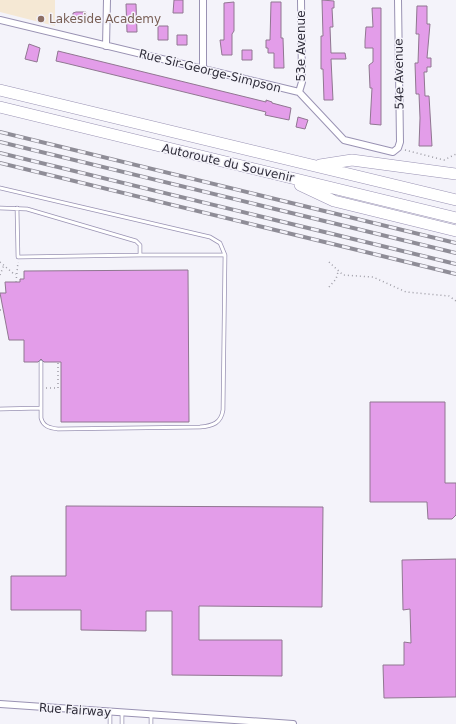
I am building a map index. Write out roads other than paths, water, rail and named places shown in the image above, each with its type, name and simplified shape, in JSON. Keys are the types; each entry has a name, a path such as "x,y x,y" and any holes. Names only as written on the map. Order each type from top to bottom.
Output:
{"highway":[{"name":"Autoroute du Souvenir","path":"0,90 456,200"},
{"name":"Autoroute du Souvenir","path":"0,107 456,218"},
{"path":"314,166 352,160 456,174"},
{"path":"278,174 334,201 456,230"}],"street":[{"path":"106,46 107,0"},
{"path":"203,0 203,69"},
{"name":"53e Avenue","path":"299,92 302,82 301,0"},
{"name":"54e Avenue","path":"299,92 348,142 395,152 398,148 400,138 398,0"},
{"name":"Rue Sir-George-Simpson","path":"0,20 299,92"},
{"name":"Rue Fairway","path":"0,704 151,715 217,722 293,724"}],"lane":[{"path":"0,188 210,237 220,243 225,256 224,386 222,414 219,422 211,426 200,427 48,427 42,422 40,362"},
{"path":"0,208 17,208 136,241 140,245 140,255"},
{"path":"17,208 18,257 140,255 225,256"},
{"path":"0,409 41,408"},
{"path":"110,712 110,724"},
{"path":"122,713 122,724"},
{"path":"151,715 151,724"}],"railway":[{"path":"0,132 456,243"},
{"path":"0,142 456,253"},
{"path":"0,153 456,264"},
{"path":"0,163 456,274"}],"place":[{"name":"Lakeside Academy","path":"41,19"}]}
